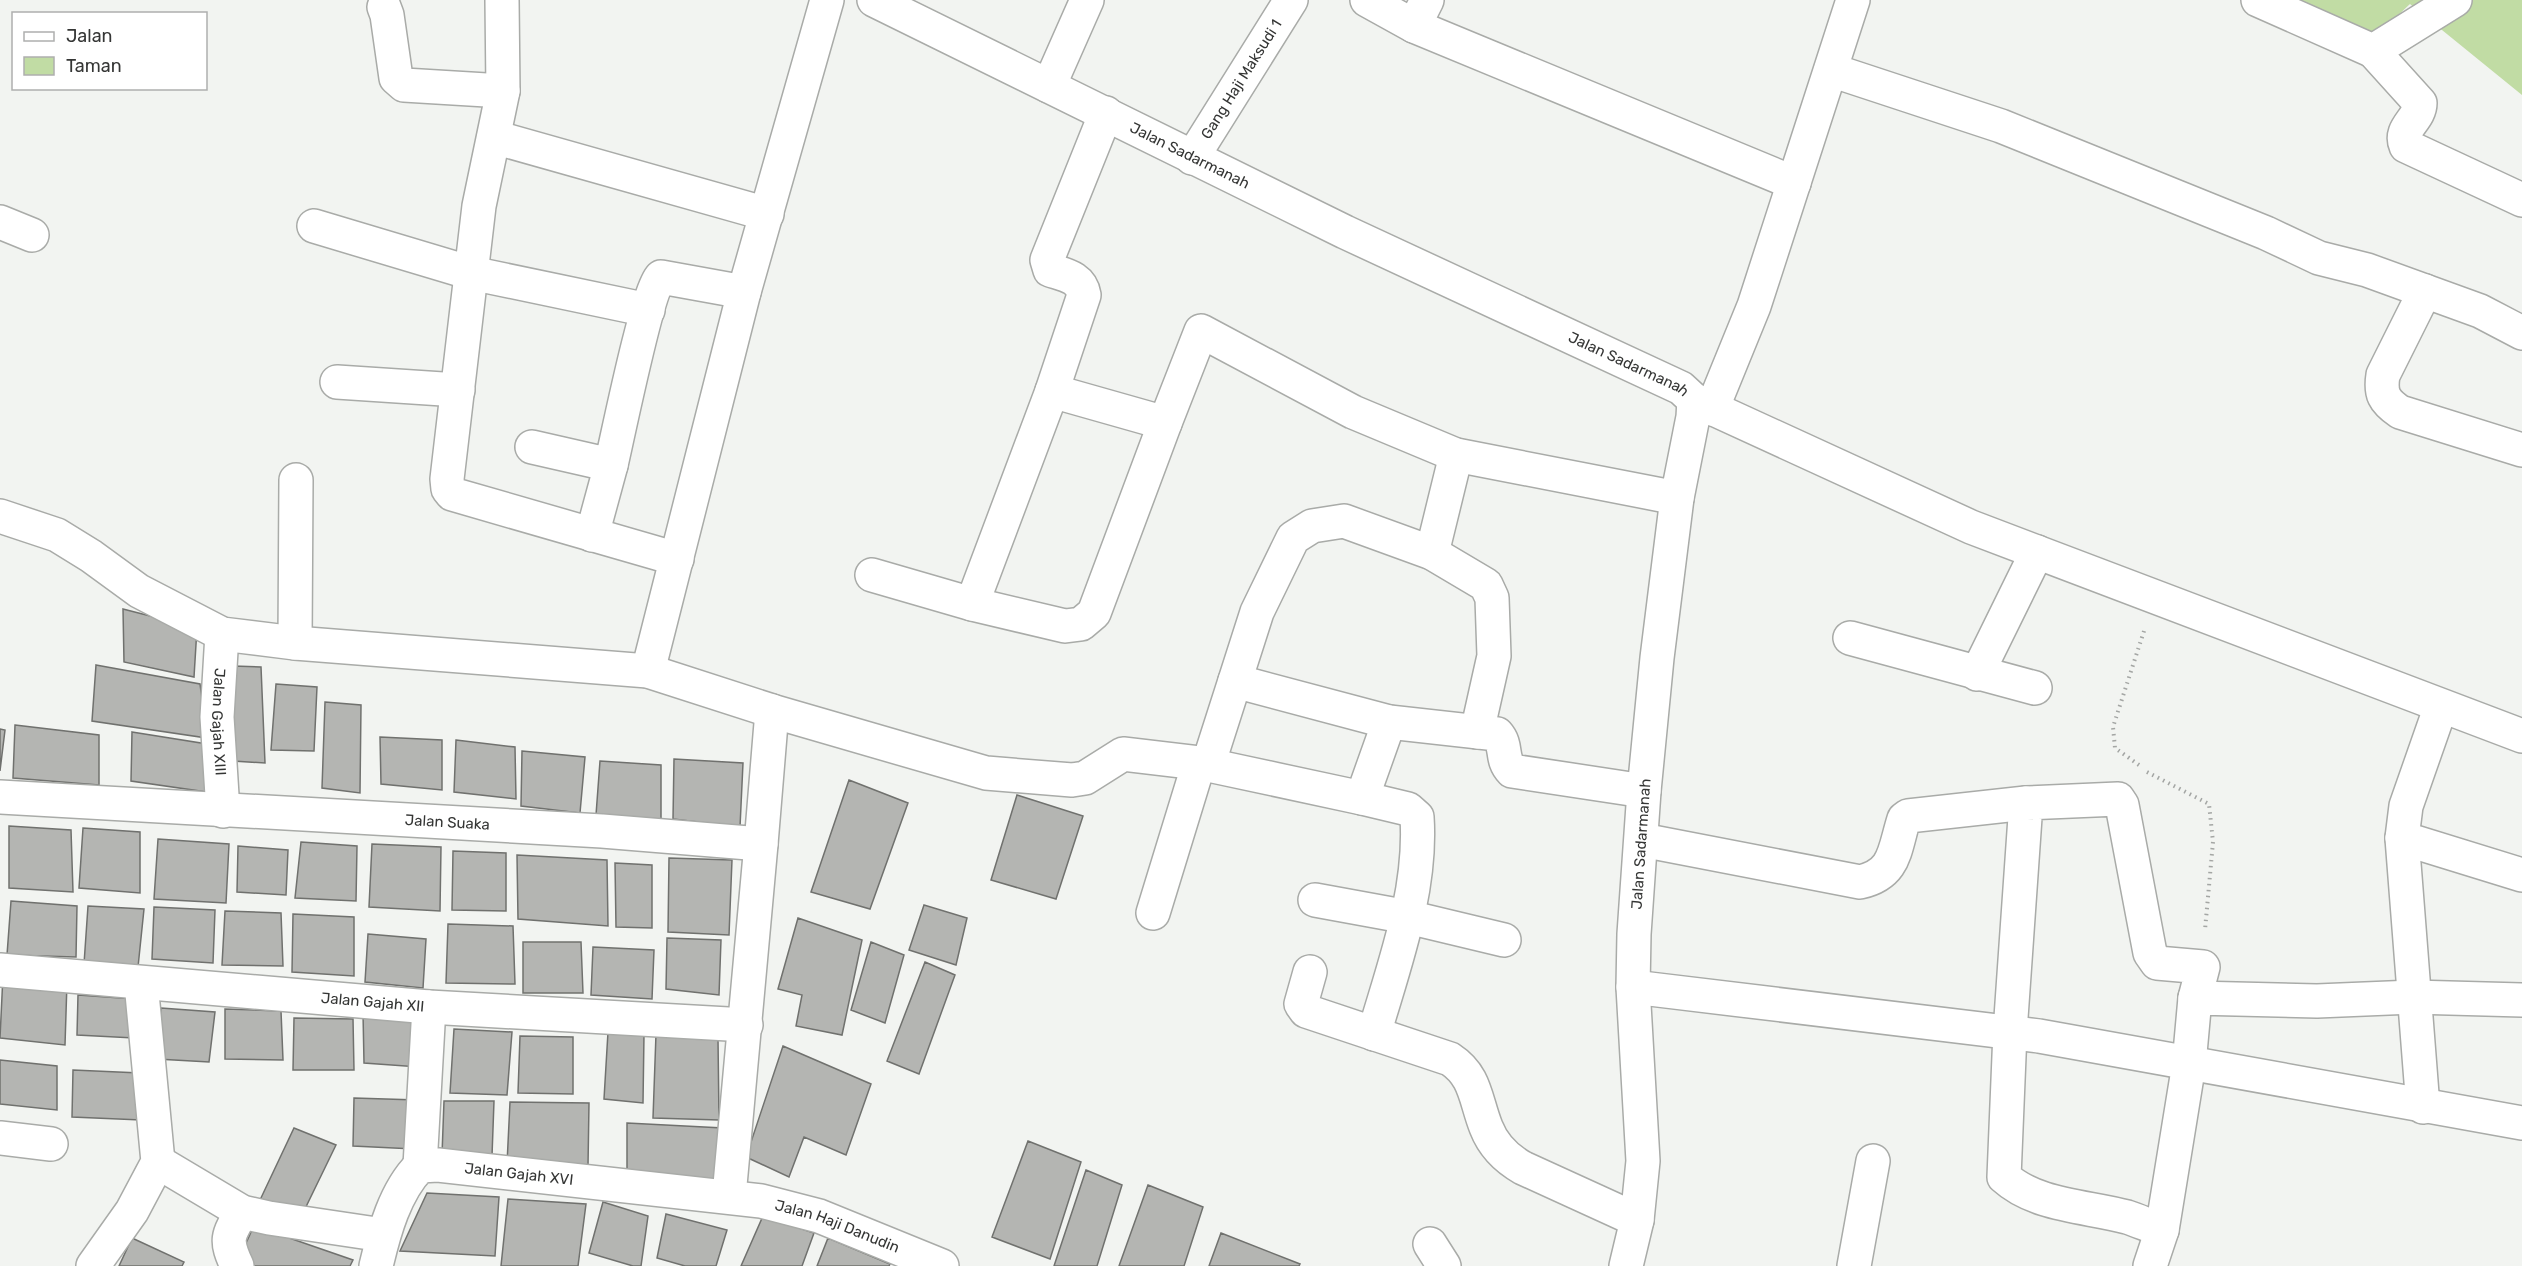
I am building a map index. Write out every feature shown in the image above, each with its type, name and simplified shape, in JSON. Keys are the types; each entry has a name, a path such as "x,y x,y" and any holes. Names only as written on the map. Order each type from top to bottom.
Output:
{"street":[{"path":"502,0 503,91 479,206 447,479 448,489 452,494 677,559"},
{"path":"648,671 744,292 827,0"},
{"name":"Jalan Sadarmanah","path":"874,0 1345,232 1681,388 1703,405 1693,417 1677,498 1657,658 1644,791 1634,934 1633,987 1643,1161 1637,1220 1626,1266"},
{"path":"1049,86 1087,0"},
{"name":"Gang Haji Maksudi 1","path":"1192,158 1291,0"},
{"path":"1367,0 1420,13 1794,183"},
{"path":"1853,0 1754,306 1703,405 1971,527 2441,706 2519,726"},
{"path":"2258,0 2373,51 2418,99 2420,104 2420,109 2404,133 2403,139 2406,146 2522,200"},
{"path":"2373,51 2455,0"},
{"path":"384,8 399,82 404,85 503,91"},
{"path":"1831,70 2001,126 2266,233 2319,258 2367,270 2480,311 2522,333"},
{"path":"972,604 1052,391 1084,295 1083,287 1077,280 1050,270 1047,260 1106,113"},
{"path":"494,137 767,214"},
{"path":"0,222 32,235"},
{"path":"314,226 471,273 648,310"},
{"path":"592,536 656,282 661,277 744,292"},
{"path":"2425,291 2383,375 2381,389 2387,403 2400,412 2522,450"},
{"path":"872,575 972,604 1065,626 1081,624 1094,613 1201,331 1353,412 1456,455 1677,498"},
{"path":"337,382 459,390"},
{"path":"1052,391 1165,423"},
{"path":"532,447 611,465"},
{"path":"1432,553 1456,455"},
{"path":"295,643 296,480"},
{"path":"0,516 57,536 91,556 139,591 222,633 295,643 648,671 772,711 986,773 1072,780 1085,777 1123,754 1203,764 1408,809 1416,817 1418,837 1408,917 1374,1034"},
{"path":"1153,913 1257,612 1293,537 1312,526 1344,521 1432,553 1486,585 1491,598 1494,656 1477,732"},
{"path":"1977,674 2037,552"},
{"name":"Jalan Gajah XIII","path":"222,633 217,717 223,811"},
{"path":"1850,638 2035,688"},
{"path":"1235,681 1389,722 1497,734 1502,740 1505,764 1512,771 1644,791"},
{"path":"2423,1107 2402,838 2406,806 2416,784 2441,706"},
{"path":"729,1196 746,1025 772,711"},
{"path":"1362,798 1389,722"},
{"name":"Jalan Suaka","path":"0,797 591,830 761,844"},
{"path":"1642,840 1860,882 1875,879 1888,869 1904,819 1908,816 2026,803 2118,799 2122,805 2150,953 2157,963 2203,967 2196,998 2189,1064 2162,1230 2150,1266"},
{"path":"2026,803 2010,1032 2004,1177 2015,1187 2031,1194 2129,1218 2162,1230"},
{"path":"2402,838 2522,875"},
{"path":"1315,900 1408,917 1504,940"},
{"name":"Jalan Gajah XII","path":"0,970 429,1007 746,1025"},
{"path":"1310,972 1301,1004 1306,1011 1450,1059 1464,1068 1487,1130 1506,1158 1637,1220"},
{"path":"93,1266 132,1211 158,1162 141,983"},
{"path":"1633,987 2010,1032 2522,1123"},
{"path":"2196,998 2317,1001 2413,997 2522,1000"},
{"path":"158,1162 242,1212 379,1251 407,1180 420,1166 429,1007"},
{"path":"0,1138 51,1144"},
{"path":"1854,1266 1873,1161"},
{"name":"Jalan Gajah XVI","path":"420,1166 438,1165 729,1196"},
{"name":"Jalan Haji Danudin","path":"729,1196 761,1201 819,1216 942,1266"},
{"path":"237,1266 230,1250 228,1234 242,1212"}],"path":[{"path":"2153,597 2137,657 2113,728 2115,748 2154,777 2209,804 2213,842 2208,876 2203,967"}],"green space":[{"path":"2294,0 2522,0 2522,95 2410,4 2378,34"}],"building":[{"path":"123,609 197,628 194,677 124,662"},
{"path":"96,665 200,684 207,738 92,721"},
{"path":"233,666 261,667 265,763 233,761"},
{"path":"276,684 317,687 314,751 271,750"},
{"path":"325,702 361,705 360,793 322,788"},
{"path":"15,725 99,735 99,785 13,778"},
{"path":"0,729 5,730 0,771"},
{"path":"132,732 207,744 214,793 131,781"},
{"path":"380,737 442,740 442,790 381,784"},
{"path":"456,740 515,747 516,799 454,792"},
{"path":"522,751 585,757 580,813 521,806"},
{"path":"674,759 743,763 740,827 673,819"},
{"path":"600,761 661,765 661,819 596,815"},
{"path":"849,780 908,803 870,909 811,892"},
{"path":"1017,795 1083,816 1056,899 991,880"},
{"path":"9,826 71,830 73,892 9,888"},
{"path":"83,828 140,832 140,893 79,888"},
{"path":"158,839 229,844 226,903 154,899"},
{"path":"301,842 357,846 356,901 295,898"},
{"path":"372,844 441,847 440,911 369,907"},
{"path":"238,846 288,850 286,895 237,892"},
{"path":"453,851 506,853 506,911 452,910"},
{"path":"517,855 607,860 608,926 518,919"},
{"path":"669,858 732,860 729,935 668,932"},
{"path":"615,863 652,865 652,928 616,927"},
{"path":"11,901 77,906 76,957 7,955"},
{"path":"924,905 967,918 956,965 909,950"},
{"path":"88,906 144,909 138,967 84,964"},
{"path":"154,907 215,910 213,963 152,959"},
{"path":"225,911 281,913 283,966 222,965"},
{"path":"293,914 354,917 354,976 292,972"},
{"path":"798,918 862,940 842,1035 796,1026 802,995 778,989"},
{"path":"448,924 513,926 515,984 446,983"},
{"path":"368,934 426,939 423,988 365,982"},
{"path":"667,938 721,940 719,995 666,989"},
{"path":"523,942 581,942 583,993 523,993"},
{"path":"871,942 904,955 885,1023 851,1010"},
{"path":"593,947 654,950 652,999 591,995"},
{"path":"925,962 955,975 919,1074 887,1061"},
{"path":"3,975 67,982 65,1045 0,1038"},
{"path":"78,995 135,999 134,1038 77,1035"},
{"path":"161,1008 215,1012 209,1062 157,1059"},
{"path":"225,1009 281,1011 283,1060 225,1059"},
{"path":"363,1013 417,1015 419,1067 364,1063"},
{"path":"294,1018 353,1019 354,1070 293,1070"},
{"path":"454,1029 512,1032 507,1095 450,1093"},
{"path":"608,1032 644,1034 643,1103 604,1099"},
{"path":"656,1034 718,1039 719,1120 653,1118"},
{"path":"520,1036 573,1037 573,1094 518,1093"},
{"path":"783,1046 871,1084 846,1155 804,1137 789,1177 746,1157"},
{"path":"0,1060 57,1066 57,1110 0,1104"},
{"path":"73,1070 140,1073 141,1120 72,1117"},
{"path":"354,1098 417,1100 414,1149 353,1146"},
{"path":"444,1101 494,1101 492,1156 442,1155"},
{"path":"510,1102 589,1103 588,1166 507,1164"},
{"path":"627,1123 723,1128 723,1187 627,1179"},
{"path":"294,1128 336,1145 301,1217 260,1200"},
{"path":"1028,1141 1081,1162 1050,1259 992,1237"},
{"path":"1086,1170 1122,1185 1097,1266 1054,1266"},
{"path":"1148,1185 1203,1207 1184,1266 1119,1266"},
{"path":"427,1193 499,1197 495,1256 400,1251"},
{"path":"508,1199 586,1204 578,1266 501,1266"},
{"path":"603,1202 648,1216 641,1266 633,1266 589,1253"},
{"path":"666,1214 727,1230 716,1266 685,1266 657,1258"},
{"path":"763,1216 814,1233 802,1266 741,1266"},
{"path":"252,1230 272,1232 353,1260 350,1266 254,1266 242,1252"},
{"path":"1221,1233 1300,1264 1299,1266 1209,1266"},
{"path":"132,1238 184,1262 182,1266 119,1266"},
{"path":"828,1238 890,1264 889,1266 817,1266"}]}
